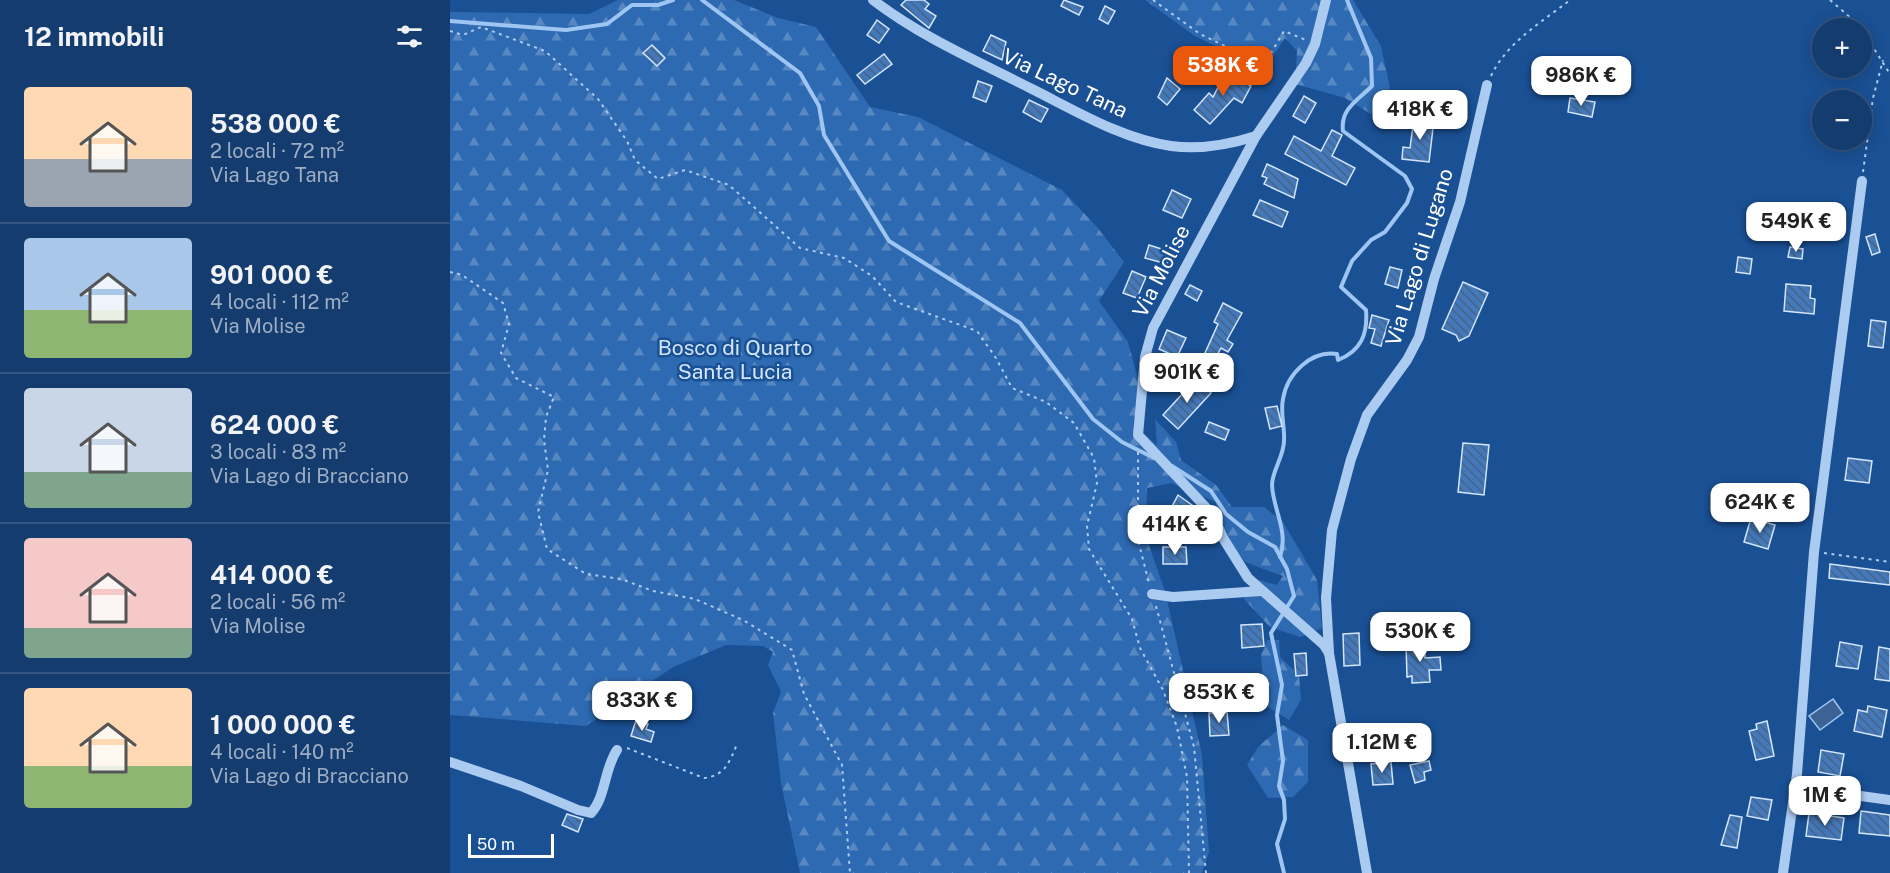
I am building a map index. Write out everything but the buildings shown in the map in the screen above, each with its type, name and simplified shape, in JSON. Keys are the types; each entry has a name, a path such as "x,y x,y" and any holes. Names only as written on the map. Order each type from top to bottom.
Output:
{"street":[{"name":"Via Lago Tana","path":"873,0 937,43 1134,136 1170,146 1192,147 1228,144 1256,136"},
{"name":"Via Molise","path":"1138,435 1145,357 1150,336 1256,136 1296,80 1315,44 1326,0"},
{"name":"Via Lago di Lugano","path":"1329,653 1326,598 1332,530 1367,415 1407,360 1419,337 1434,279 1460,202 1487,85"},
{"path":"1783,873 1796,787 1814,552 1862,181"},
{"path":"1138,435 1213,515 1239,566 1261,591 1324,645 1329,653 1367,873"},
{"path":"1152,594 1173,597 1261,591"},
{"path":"450,762 591,813 597,805 609,763 617,750"},
{"path":"1796,787 1890,800"}],"path":[{"path":"1153,0 1200,34 1264,65 1284,31 1315,44"},
{"path":"1487,85 1497,64 1515,43 1570,0"},
{"path":"1830,0 1859,25 1890,74"},
{"path":"450,31 463,35 481,27 545,51 598,99 627,141 635,160 658,179 685,170 729,185 800,248 844,258 872,276 896,302 977,331 996,358 1012,388 1046,402 1074,423 1094,458 1097,483 1087,526 1089,549 1132,619 1140,648 1163,690 1177,727 1187,777 1189,873"},
{"path":"1862,181 1873,98 1883,60"},
{"path":"450,272 462,275 503,303 509,324 501,353 516,378 554,398 546,417 544,440 548,470 538,512 547,549 586,574 621,579 652,591 695,599 743,620 792,650 804,694 842,765 850,873"},
{"path":"1138,435 1138,540 1194,747 1206,873"},
{"path":"1814,552 1890,562"},
{"path":"617,750 632,750 704,778 717,775 727,767 737,744"}],"green space":[{"name":"Bosco di Quarto Santa Lucia","path":"618,0 734,0 778,18 816,27 870,107 918,117 1062,190 1097,227 1124,262 1099,301 1128,342 1141,390 1133,425 1157,445 1155,419 1176,442 1181,460 1216,485 1232,507 1264,507 1283,522 1317,580 1322,628 1300,637 1270,627 1244,599 1255,579 1277,585 1283,576 1245,562 1220,529 1216,502 1171,483 1147,488 1146,537 1165,591 1202,755 1209,852 1202,873 800,873 781,783 773,713 781,692 768,665 773,652 763,646 726,645 673,667 586,726 450,715 450,12 589,14"},
{"path":"1145,0 1353,0 1381,46 1390,88 1371,114 1345,98 1295,84 1297,51 1285,38 1264,70 1195,36"},
{"path":"1267,640 1279,640 1280,657 1299,675 1301,700 1289,720 1265,705 1261,655"},
{"path":"1283,725 1308,740 1308,782 1293,797 1268,798 1247,765 1258,747"}],"shaded area":[{"path":"1833,699 1843,713 1820,730 1809,716"}],"waterway":[{"path":"450,21 566,30 607,24 632,5 658,5 673,0"},
{"path":"702,0 800,73 819,106 824,135 889,241 1020,323 1093,419 1122,442 1154,458"},
{"path":"1280,557 1283,538 1272,485 1283,447 1282,410 1285,390 1295,373 1310,360 1327,354 1337,354 1338,360 1352,352 1361,341 1366,327 1366,310 1341,287 1352,261 1371,240 1385,232 1407,203 1412,189 1405,176 1343,131 1347,111 1372,86 1371,58 1347,0"},
{"path":"1172,466 1211,491 1226,514 1248,532 1275,547 1287,569 1294,596 1271,633 1282,685 1277,715 1283,761 1279,786 1284,800 1285,819 1277,844 1284,873"}]}
